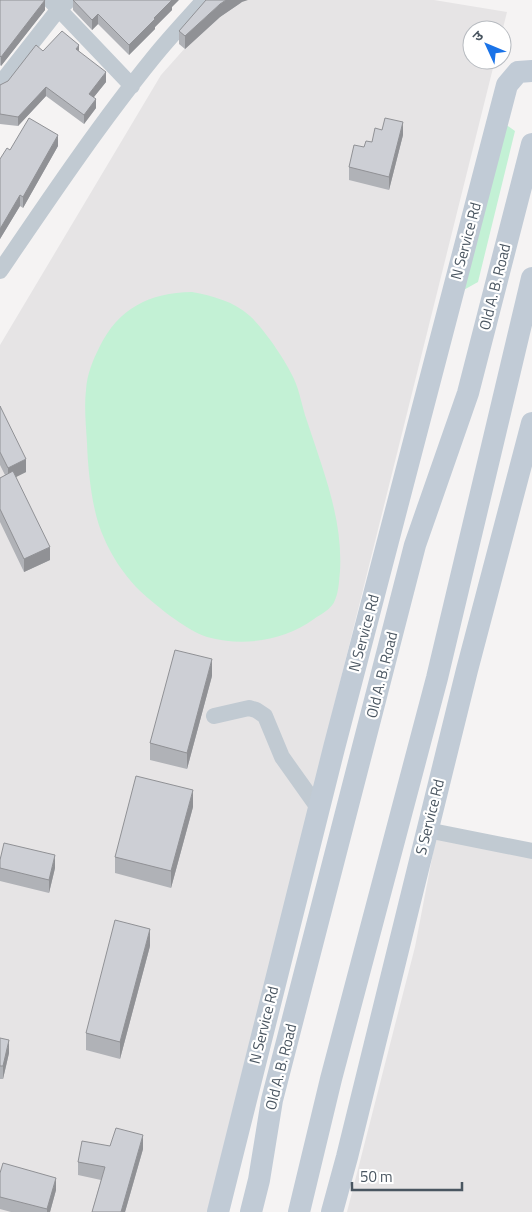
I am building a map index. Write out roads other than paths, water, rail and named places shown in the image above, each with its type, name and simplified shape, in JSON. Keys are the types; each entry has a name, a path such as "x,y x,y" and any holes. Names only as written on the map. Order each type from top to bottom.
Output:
{"main road":[{"name":"N Service Rd","path":"220,1212 243,1106 507,85 518,72 532,71"},
{"name":"Old A. B. Road","path":"251,1212 259,1180 272,1100 415,545 468,393 532,144"},
{"path":"299,1212 331,1079 525,336 532,278"},
{"name":"S Service Rd","path":"332,1212 467,670 532,423"},
{"path":"220,1212 259,1180"}],"street":[{"path":"0,272 56,189 132,86 204,0"},
{"path":"0,84 59,3 132,86"},
{"path":"214,716 249,708 265,716 282,757 319,809"},
{"path":"427,830 532,851"}]}
